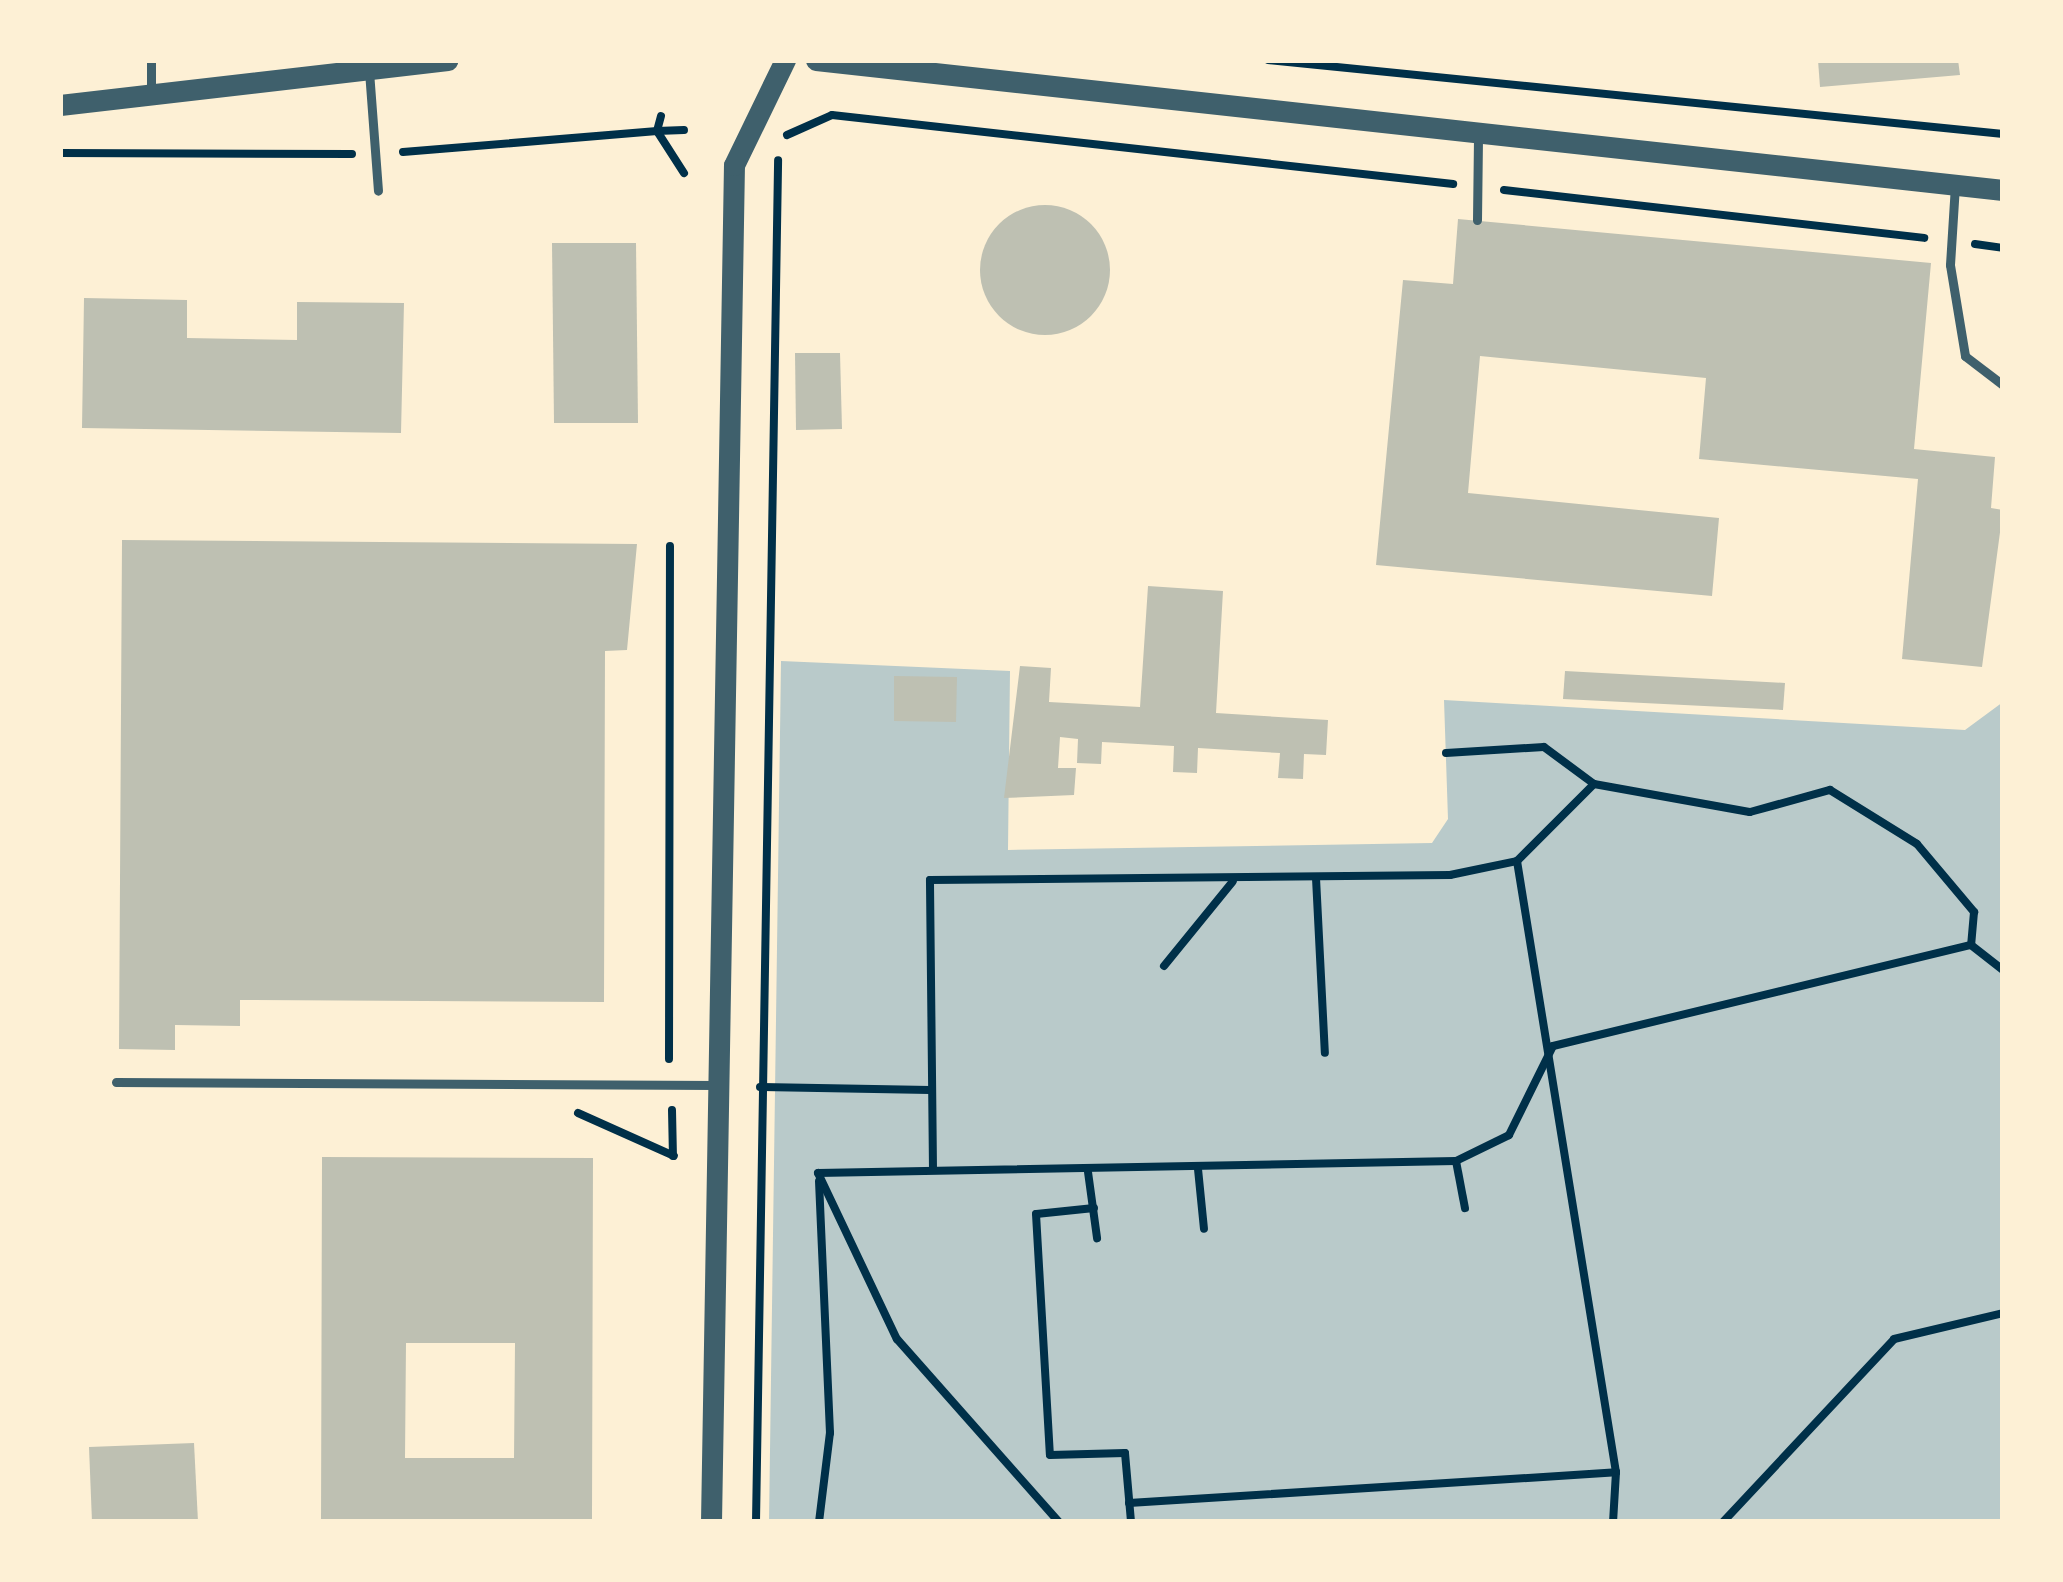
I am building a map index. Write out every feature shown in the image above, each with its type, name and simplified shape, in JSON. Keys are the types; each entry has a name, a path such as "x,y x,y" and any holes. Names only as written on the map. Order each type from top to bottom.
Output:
{"street":[{"path":"60,105 447,60"},
{"path":"711,1522 734,165 785,60"},
{"path":"816,60 2003,190"}],"lane":[{"path":"151,60 151,95"},
{"path":"369,70 378,191"},
{"path":"1477,220 1478,136"},
{"path":"1954,185 1951,241 1965,356 2003,385"},
{"path":"116,1082 717,1085"}],"path":[{"path":"1268,60 2003,134"},
{"path":"897,122 898,103"},
{"path":"661,116 657,130 684,130"},
{"path":"756,1522 777,163 788,134 821,116 897,122 2003,248"},
{"path":"528,1084 673,1156 670,546"},
{"path":"1446,753 1544,748 1594,784 1750,812 1830,790 1917,844 1974,912 1971,945"},
{"path":"933,1170 930,880 1316,878 1517,861 1594,784"},
{"path":"1517,861 1553,1046 1616,1472 1613,1522"},
{"path":"1316,878 1324,1053"},
{"path":"1164,966 1234,880"},
{"path":"1971,945 2003,970"},
{"path":"1553,1046 1971,945"},
{"path":"818,1173 1088,1172 1456,1160 1509,1135 1553,1046"},
{"path":"760,1087 930,1090"},
{"path":"1456,1160 1465,1208"},
{"path":"1198,1169 1204,1229"},
{"path":"1088,1172 1097,1238"},
{"path":"818,1173 830,1433 819,1522"},
{"path":"818,1173 897,1339 1059,1522"},
{"path":"1094,1208 1036,1214 1050,1454 1125,1453 1130,1522"},
{"path":"1723,1522 1894,1339 2003,1313"},
{"path":"1129,1503 1616,1472"}],"shaded area":[{"path":"781,661 1010,671 1008,850 1432,843 1448,819 1444,700 1965,730 2003,702 2003,1522 769,1522"}],"building":[{"path":"1818,60 1958,60 1960,75 1820,87"},
{"path":"1045,205 1070,210 1091,224 1105,245 1110,270 1105,295 1091,316 1070,330 1045,335 1020,330 999,316 985,295 980,270 985,245 999,224 1020,210"},
{"path":"1458,219 1931,263 1914,449 1995,457 1991,508 2003,510 1982,667 1902,659 1918,479 1699,459 1706,378 1480,356 1468,493 1719,518 1712,596 1376,565 1403,280 1453,284"},
{"path":"552,243 636,243 638,423 554,423"},
{"path":"84,298 187,300 187,338 297,340 297,302 404,303 401,433 82,428"},
{"path":"795,353 840,353 842,429 796,430"},
{"path":"122,540 637,544 627,650 605,651 604,1002 240,1000 240,1026 175,1025 175,1050 119,1049"},
{"path":"1148,586 1223,591 1216,713 1328,720 1326,755 1304,754 1303,779 1278,778 1280,753 1198,748 1197,773 1173,772 1174,746 1102,742 1101,764 1077,763 1078,739 1060,737 1058,768 1076,768 1074,795 1004,798 1020,666 1051,668 1049,702 1140,707"},
{"path":"1565,671 1785,683 1783,710 1563,699"},
{"path":"894,676 957,677 956,722 894,721"},
{"path":"322,1157 593,1158 592,1522 321,1522","holes":["406,1343 515,1343 514,1458 405,1458"]},
{"path":"194,1443 198,1522 92,1522 89,1447"}]}
